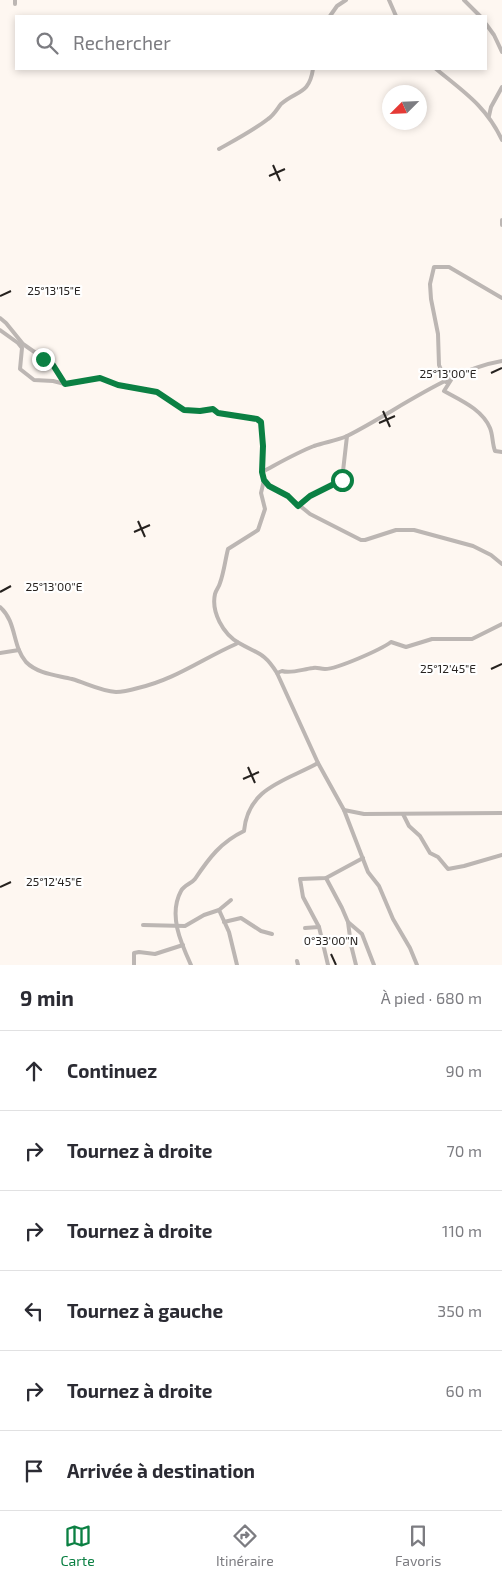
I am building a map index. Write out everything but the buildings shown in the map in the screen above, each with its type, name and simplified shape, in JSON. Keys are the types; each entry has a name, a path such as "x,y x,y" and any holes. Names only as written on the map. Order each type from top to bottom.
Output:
{"street":[{"path":"331,15 337,6 346,0"},
{"path":"389,0 396,15"},
{"path":"464,0 479,15"},
{"path":"487,25 502,52"},
{"path":"218,149 268,119 282,104 300,93 312,78 313,70"},
{"path":"437,70 479,105 489,116 502,140"},
{"path":"489,116 491,107 502,87"},
{"path":"502,220 502,225"},
{"path":"446,382 439,365 438,334 431,299 430,284 434,267 449,267 502,298"},
{"path":"0,318 23,344 53,365 65,384"},
{"path":"0,330 22,348 20,370 34,380 65,384 100,378 118,385 157,392 184,410 200,411 213,409 218,413 257,419 261,422 263,446 262,472 264,480 269,486 288,496 298,506 321,521 361,540 396,530 414,530 482,549 501,562"},
{"path":"262,472 309,448 347,436 452,378 485,365 502,361"},
{"path":"452,378 444,391 472,407 489,426 495,451 502,452"},
{"path":"298,506 310,496 342,480 347,436"},
{"path":"264,480 261,493 265,509 258,530 228,549 220,586 216,592 216,604 220,622 226,634 261,654 270,662 277,673 318,763 344,810 368,872 378,886 417,965"},
{"path":"0,607 10,620 19,650 26,661 35,668 49,674 117,692 149,686 168,679 237,642"},
{"path":"277,673 316,667 325,669 379,650 391,642 406,647 432,639 472,639 502,624"},
{"path":"0,653 19,650"},
{"path":"191,965 177,927 175,912 180,892 196,878 198,872 217,852 219,846 244,831 248,814 260,796 273,785 318,763"},
{"path":"344,810 364,814 502,813"},
{"path":"403,814 409,826 420,836 430,853 438,857 448,869 502,855"},
{"path":"328,965 319,927 303,897 300,879 326,878 363,858"},
{"path":"326,878 348,922 356,965"},
{"path":"143,925 185,926 204,915 219,910 231,900"},
{"path":"219,910 229,932 237,965"},
{"path":"224,922 241,918 261,932 272,934"},
{"path":"348,922 362,934 374,965"},
{"path":"305,928 319,927"},
{"path":"134,965 134,953 155,954 183,946"}],"route":[{"path":"43,359 53,365 65,384 100,378 118,385 157,392 184,410 200,411 213,409 218,413 257,419 261,422 263,446 262,472 264,480 269,486 288,496 298,506 310,496 342,480"}]}
